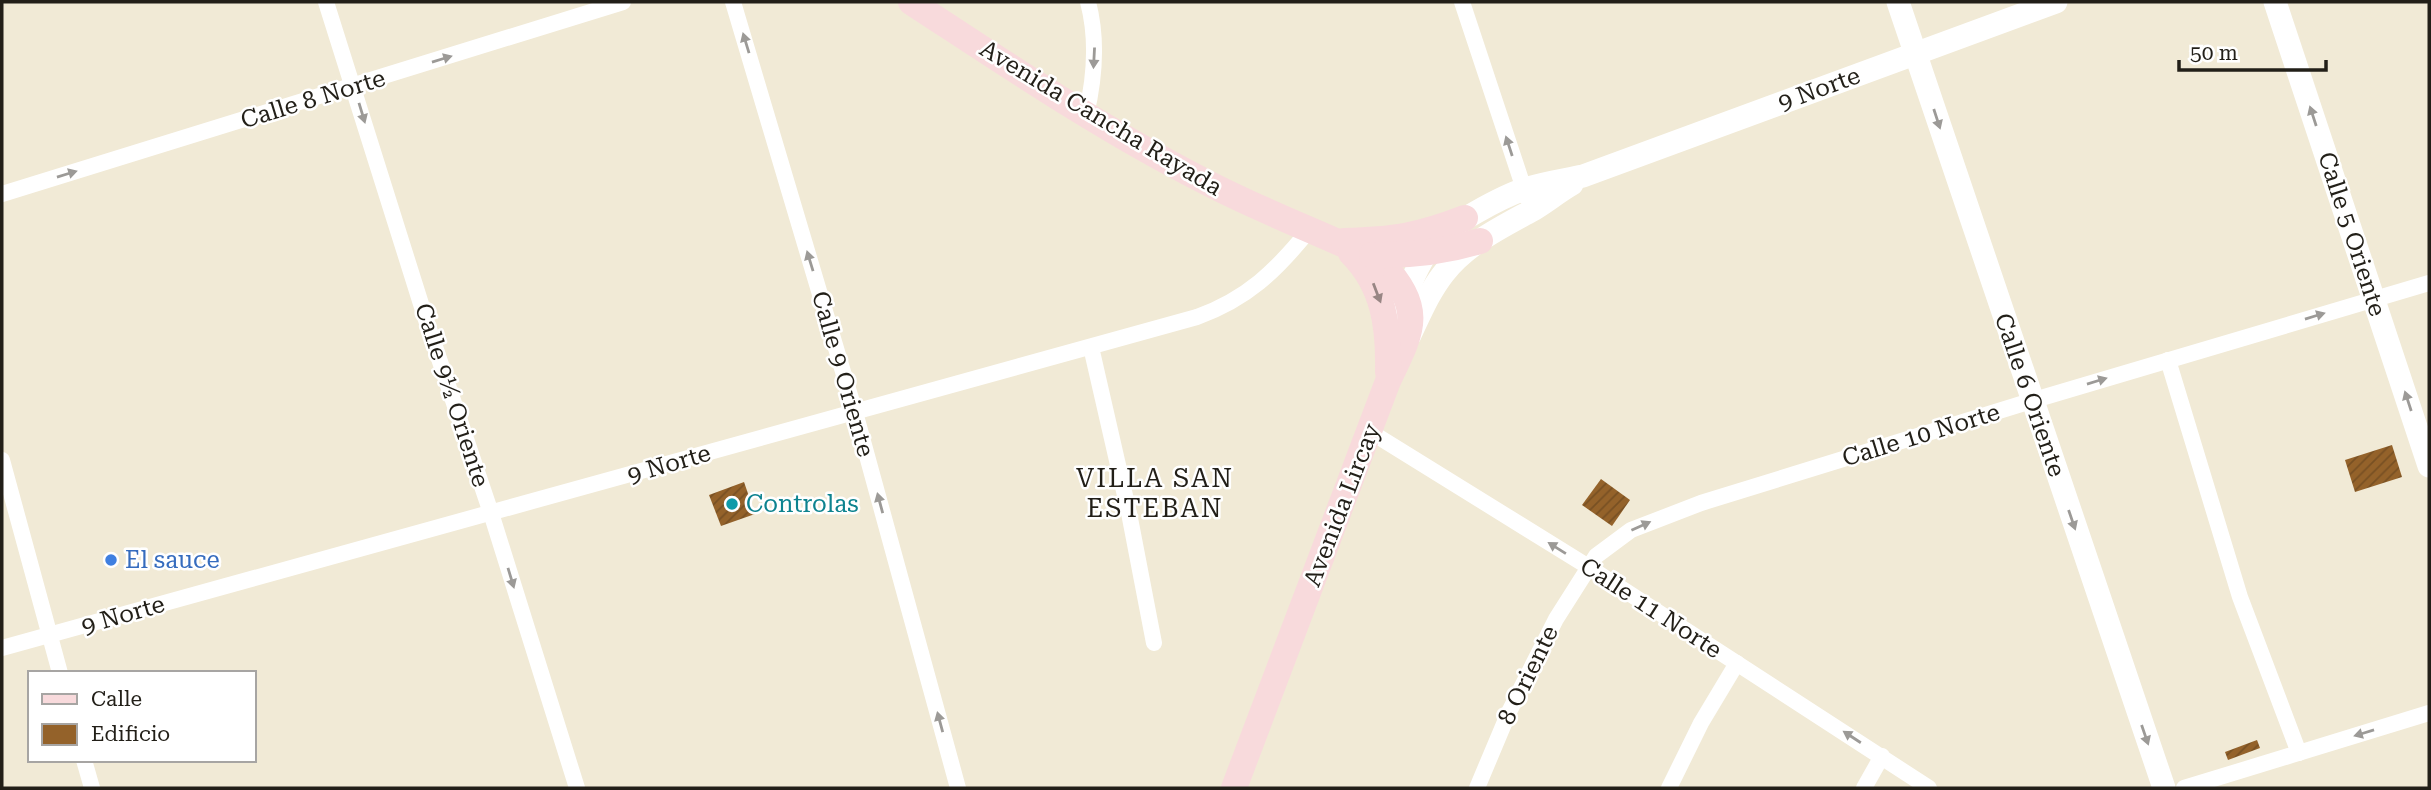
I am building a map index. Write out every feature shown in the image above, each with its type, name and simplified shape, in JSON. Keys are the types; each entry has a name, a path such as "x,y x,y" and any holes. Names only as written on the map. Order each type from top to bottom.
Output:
{"main road":[{"name":"Avenida Cancha Rayada","path":"911,2 1086,115 1203,181 1381,262 1406,295 1412,326 1399,339 1388,382"},
{"path":"1335,242 1382,241 1405,237 1465,218"},
{"path":"1367,255 1426,254 1480,240"},
{"name":"Avenida Cancha Rayada","path":"1335,242 1349,251 1370,275 1399,339"},
{"name":"Avenida Lircay","path":"1234,788 1388,382"}],"street":[{"name":"Calle 9½ Oriente","path":"326,2 577,788"},
{"name":"Calle 8 Norte","path":"2,194 623,2"},
{"name":"Calle 9 Oriente","path":"733,2 855,412 958,788"},
{"path":"1086,115 1093,80 1095,44 1088,2"},
{"path":"1462,2 1527,200"},
{"name":"Calle 6 Oriente","path":"1898,2 2164,788"},
{"name":"9 Norte","path":"1465,218 1527,200 1583,176 2056,2"},
{"name":"Calle 5 Oriente","path":"2275,2 2429,466"},
{"name":"9 Norte","path":"1480,240 1508,221 1527,200"},
{"path":"1406,295 1435,241 1447,229 1465,218"},
{"name":"9 Norte","path":"2,648 1198,317 1231,303 1269,274 1309,230"},
{"path":"1399,339 1452,264 1480,240"},
{"name":"Calle 10 Norte","path":"1587,566 1618,538 1668,514 2031,401 2429,283"},
{"path":"1091,347 1129,513 1154,643"},
{"path":"2168,360 2232,575 2299,753"},
{"name":"Calle 11 Norte","path":"1370,431 1587,566 1929,788"},
{"path":"2,460 59,671"},
{"name":"8 Oriente","path":"1477,788 1528,672 1587,566"},
{"path":"1669,788 1701,723 1737,663"},
{"path":"2184,788 2429,713"},
{"path":"1864,788 1882,756"},
{"path":"85,762 92,788"}],"building":[{"path":"2392,445 2402,477 2355,492 2345,460"},
{"path":"1601,479 1630,500 1612,526 1582,505"},
{"name":"Controlas","path":"744,482 755,514 721,526 709,495"},
{"path":"2257,740 2260,748 2228,760 2225,752"}],"place":[{"name":"Controlas","path":"732,504"},
{"name":"El sauce","path":"111,560"}],"district":[{"name":"VILLA SAN ESTEBAN","path":"1155,493"}]}
